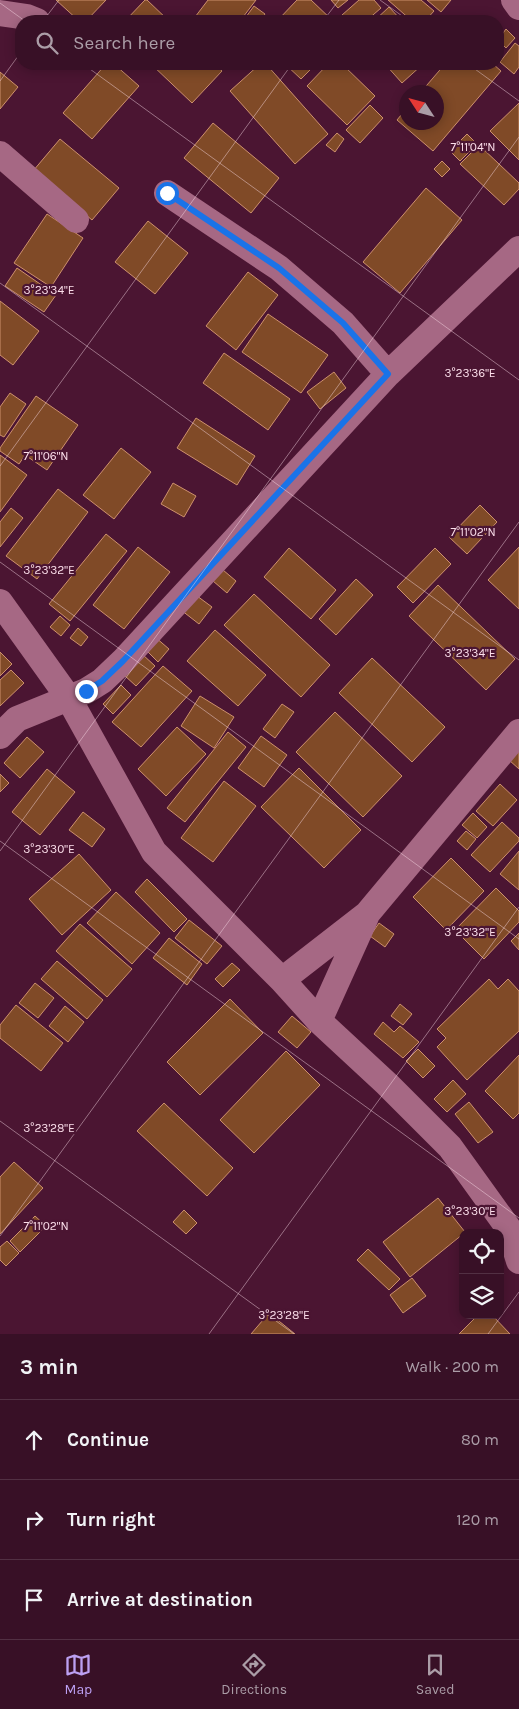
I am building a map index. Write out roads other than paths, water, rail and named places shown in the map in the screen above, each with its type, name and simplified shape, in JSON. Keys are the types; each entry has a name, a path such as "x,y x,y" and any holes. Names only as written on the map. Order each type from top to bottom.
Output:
{"street":[{"path":"514,0 519,7"},
{"path":"0,12 16,15"},
{"path":"0,154 76,220"},
{"path":"167,193 279,268 343,323 388,374"},
{"path":"0,736 17,719 86,691 102,681 123,661 388,374 519,249"},
{"path":"0,602 68,697 154,852 282,980 319,1021 387,1084 450,1147 509,1229 519,1261"},
{"path":"282,980 367,914 517,738"},
{"path":"319,1021 367,914"}]}
